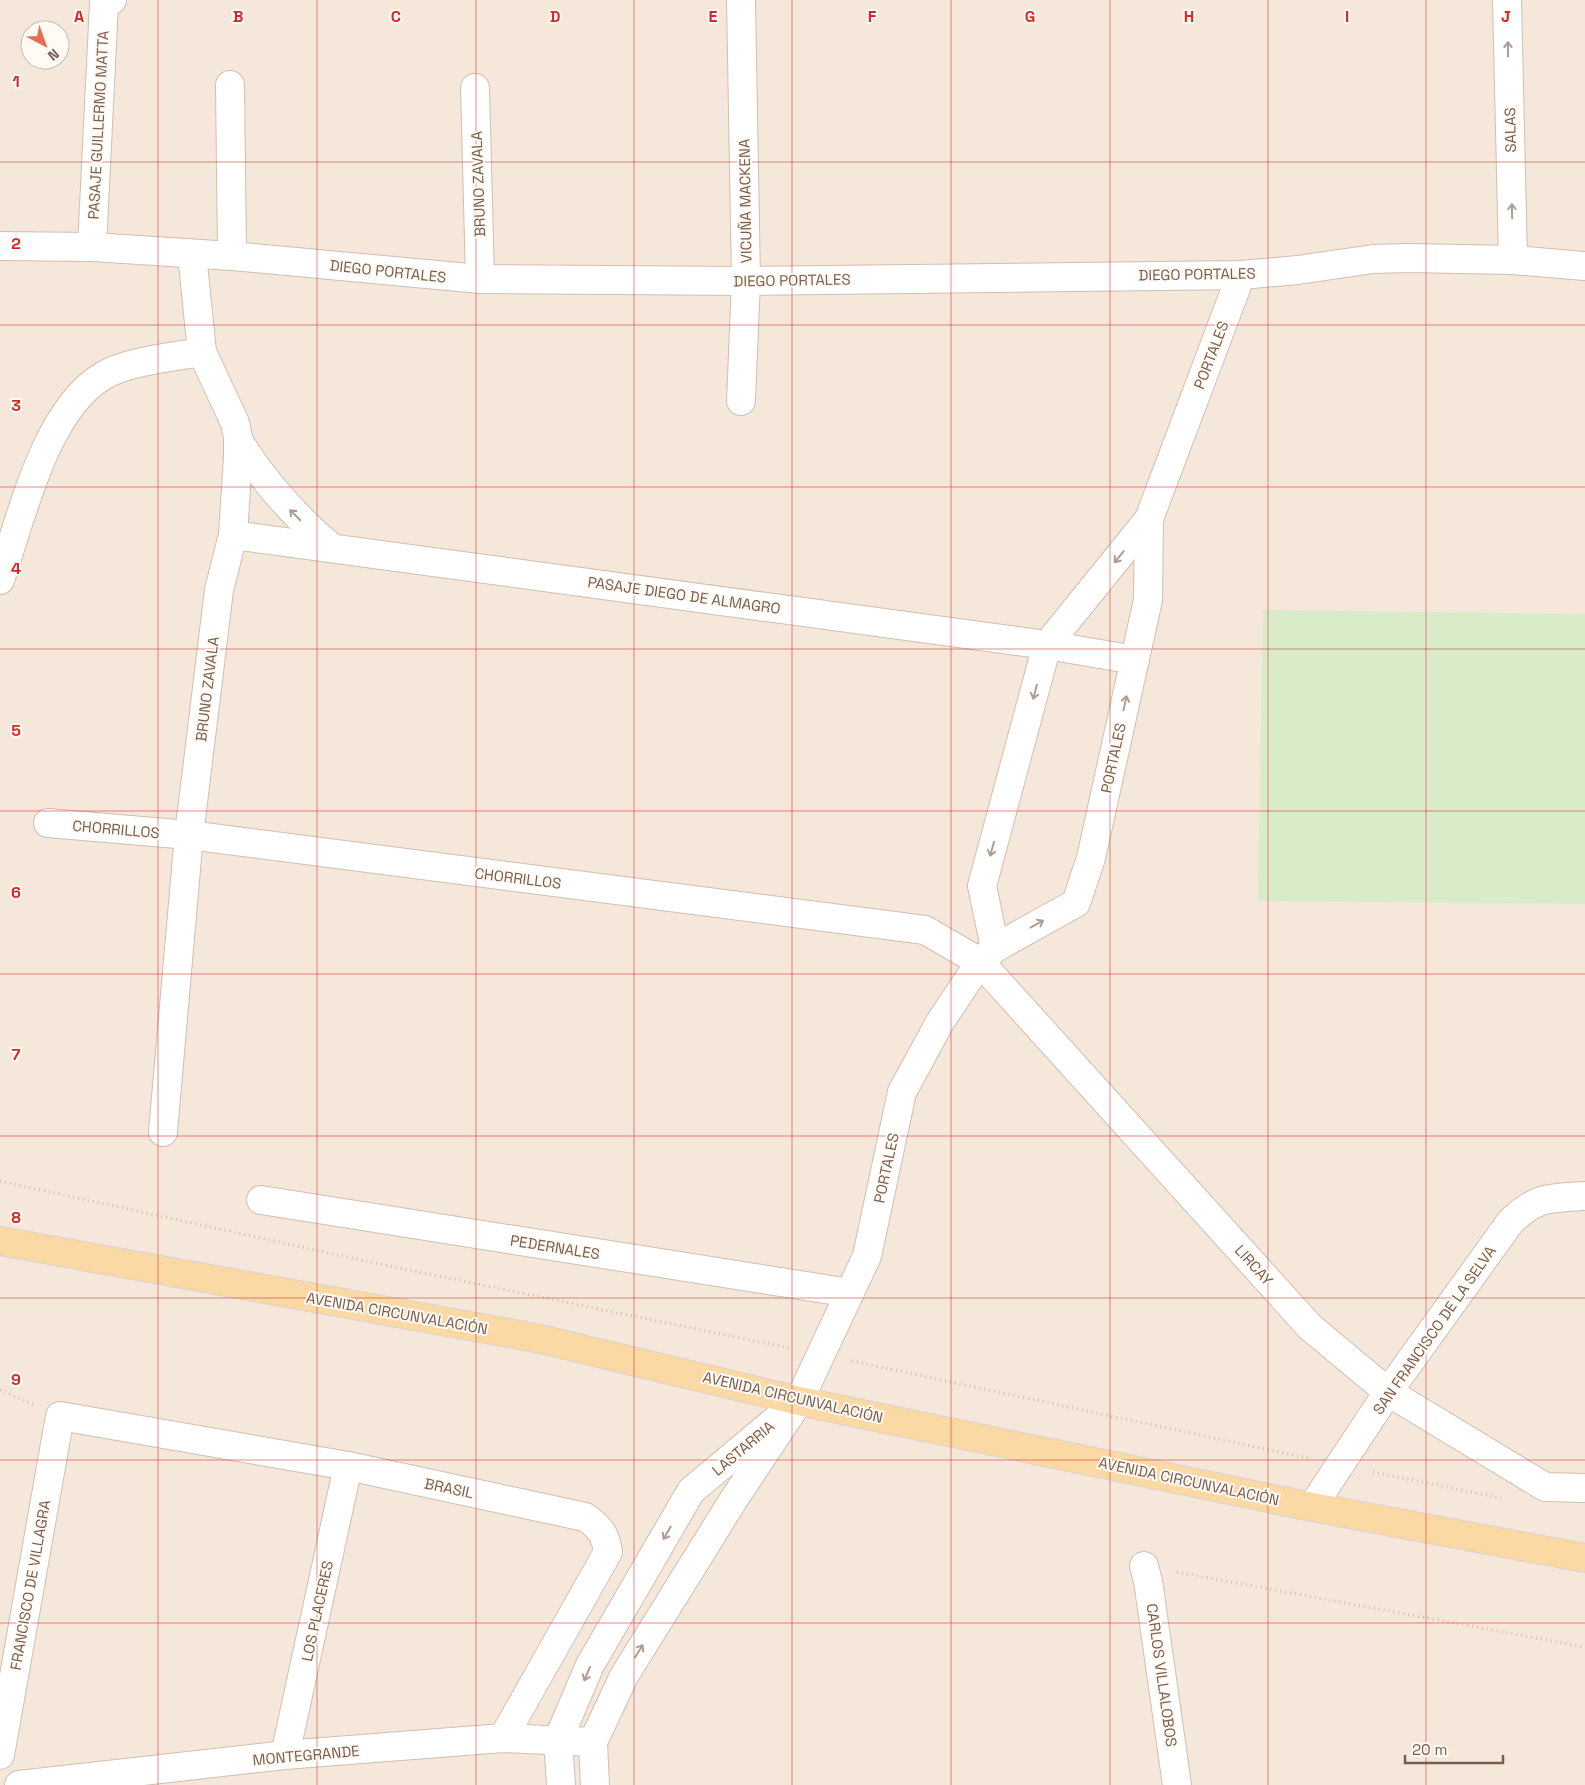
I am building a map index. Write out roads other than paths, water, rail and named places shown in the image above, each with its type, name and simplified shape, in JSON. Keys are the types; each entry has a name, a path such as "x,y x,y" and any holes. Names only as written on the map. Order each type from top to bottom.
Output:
{"main road":[{"name":"AVENIDA CIRCUNVALACIÓN","path":"0,1241 536,1338 799,1401 1312,1507 1585,1558"}],"street":[{"name":"VICUÑA MACKENA","path":"741,0 746,281 741,401"},
{"name":"SALAS","path":"1507,0 1513,260"},
{"name":"PASAJE GUILLERMO MATTA","path":"92,247 108,2"},
{"path":"230,85 232,256"},
{"name":"BRUNO ZAVALA","path":"475,88 480,279"},
{"name":"DIEGO PORTALES","path":"0,246 92,247 232,256 480,279 746,281 1241,274 1298,270 1373,259 1459,258 1585,266"},
{"name":"BRUNO ZAVALA","path":"163,1132 189,835 219,590 233,535 238,440 235,422 202,352 192,254"},
{"name":"PORTALES","path":"987,955 982,886 1047,645 1149,519 1241,274"},
{"path":"0,580 42,456 72,403 103,376 142,362 202,352"},
{"path":"238,440 272,489 291,512 332,548"},
{"name":"PORTALES","path":"799,1401 867,1256 902,1092 940,1022 987,955 1076,903 1090,858 1148,600 1149,519"},
{"name":"PASAJE DIEGO DE ALMAGRO","path":"233,535 1047,645 1134,660"},
{"name":"CHORRILLOS","path":"48,823 189,835 925,930 987,955"},
{"name":"LIRCAY","path":"987,955 1310,1327 1388,1392 1545,1487 1585,1488"},
{"name":"SAN FRANCISCO DE LA SELVA","path":"1312,1507 1388,1392 1511,1221 1525,1208 1543,1198 1585,1196"},
{"name":"PEDERNALES","path":"261,1200 850,1293"},
{"name":"LASTARRIA","path":"561,1785 558,1740 590,1665 691,1491 799,1401"},
{"name":"LASTARRIA","path":"595,1785 593,1742 624,1676 734,1499 799,1401"},
{"name":"BRASIL","path":"60,1416 348,1466 585,1517 595,1523 603,1532 608,1552 503,1738"},
{"name":"FRANCISCO DE VILLAGRA","path":"0,1754 60,1416"},
{"name":"LOS PLACERES","path":"286,1755 348,1466"},
{"name":"CARLOS VILLALOBOS","path":"1144,1566 1148,1580 1177,1785"},
{"name":"MONTEGRANDE","path":"19,1785 286,1755 503,1738 593,1742"}]}
